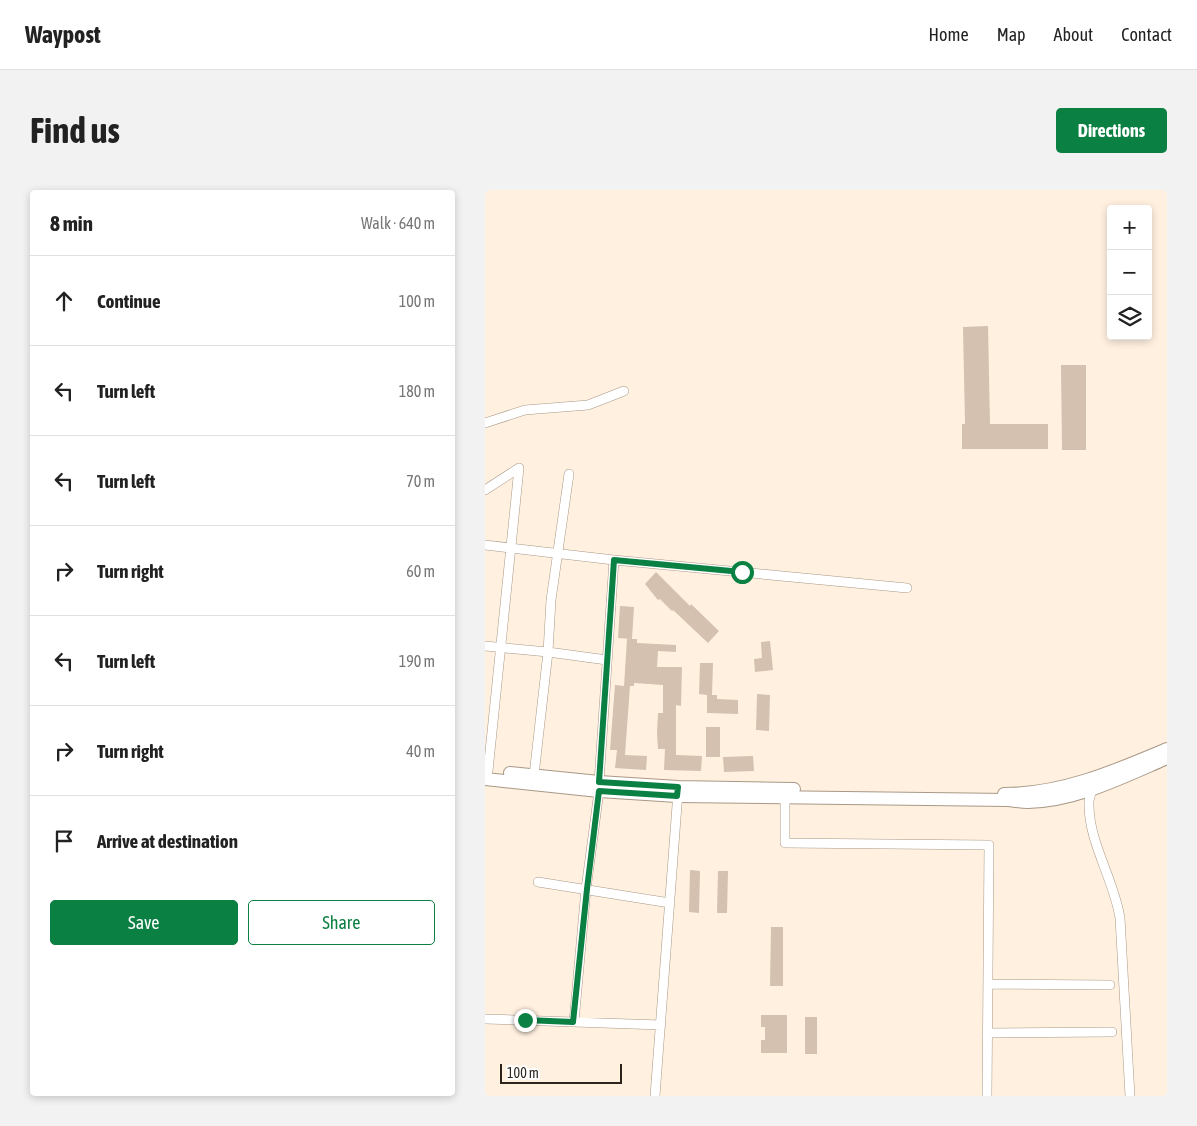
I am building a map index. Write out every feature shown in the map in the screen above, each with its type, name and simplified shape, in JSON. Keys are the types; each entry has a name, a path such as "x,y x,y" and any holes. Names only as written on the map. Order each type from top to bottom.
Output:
{"street":[{"path":"485,423 520,411 588,405 624,391"},
{"path":"485,490 519,468 486,774"},
{"path":"534,775 551,600 569,474"},
{"path":"485,545 614,560 907,588"},
{"path":"573,1022 599,787 614,560"},
{"path":"485,646 607,660"},
{"path":"486,774 599,787 785,798 1009,800 1027,802 1072,795 1167,749"},
{"path":"678,792 1008,794 1093,784 1167,758"},
{"path":"486,774 534,775 599,787"},
{"path":"1093,784 1089,800 1093,834 1117,900 1120,918 1130,1096"},
{"path":"655,1096 678,792"},
{"path":"785,798 785,843 989,845 987,1096"},
{"path":"538,882 669,903"},
{"path":"988,984 1110,985"},
{"path":"485,1019 661,1025"},
{"path":"987,1033 1112,1032"}],"building":[{"path":"988,326 990,424 1048,424 1048,449 962,449 962,424 965,424 963,327"},
{"path":"1061,365 1086,365 1086,450 1062,450"},
{"path":"656,572 690,606 691,604 719,631 708,643 673,610 660,599 658,600 645,584"},
{"path":"620,606 634,607 632,639 618,638"},
{"path":"627,639 637,639 637,643 676,645 676,652 658,651 657,667 682,667 681,706 676,705 676,755 702,756 701,771 664,770 665,749 658,749 657,733 658,713 663,713 663,685 634,683 634,686 630,686 625,755 647,756 646,770 615,768 617,750 610,750 615,685 624,686"},
{"path":"770,641 773,670 755,672 754,659 762,658 761,642"},
{"path":"700,663 713,663 712,695 717,695 717,699 738,700 738,714 707,713 707,695 699,694"},
{"path":"757,694 770,695 769,731 756,730"},
{"path":"706,727 720,727 720,757 706,757"},
{"path":"753,756 754,771 724,772 723,757"},
{"path":"690,870 700,871 699,913 689,912"},
{"path":"718,871 728,871 727,913 717,913"},
{"path":"771,927 783,927 783,986 770,986"},
{"path":"761,1015 787,1015 787,1053 761,1053 761,1040 765,1040 765,1027 761,1027"},
{"path":"805,1017 817,1017 817,1054 805,1054"}],"route":[{"path":"525,1020 573,1022 599,791 677,796 678,787 599,782 614,560 742,572"}]}
